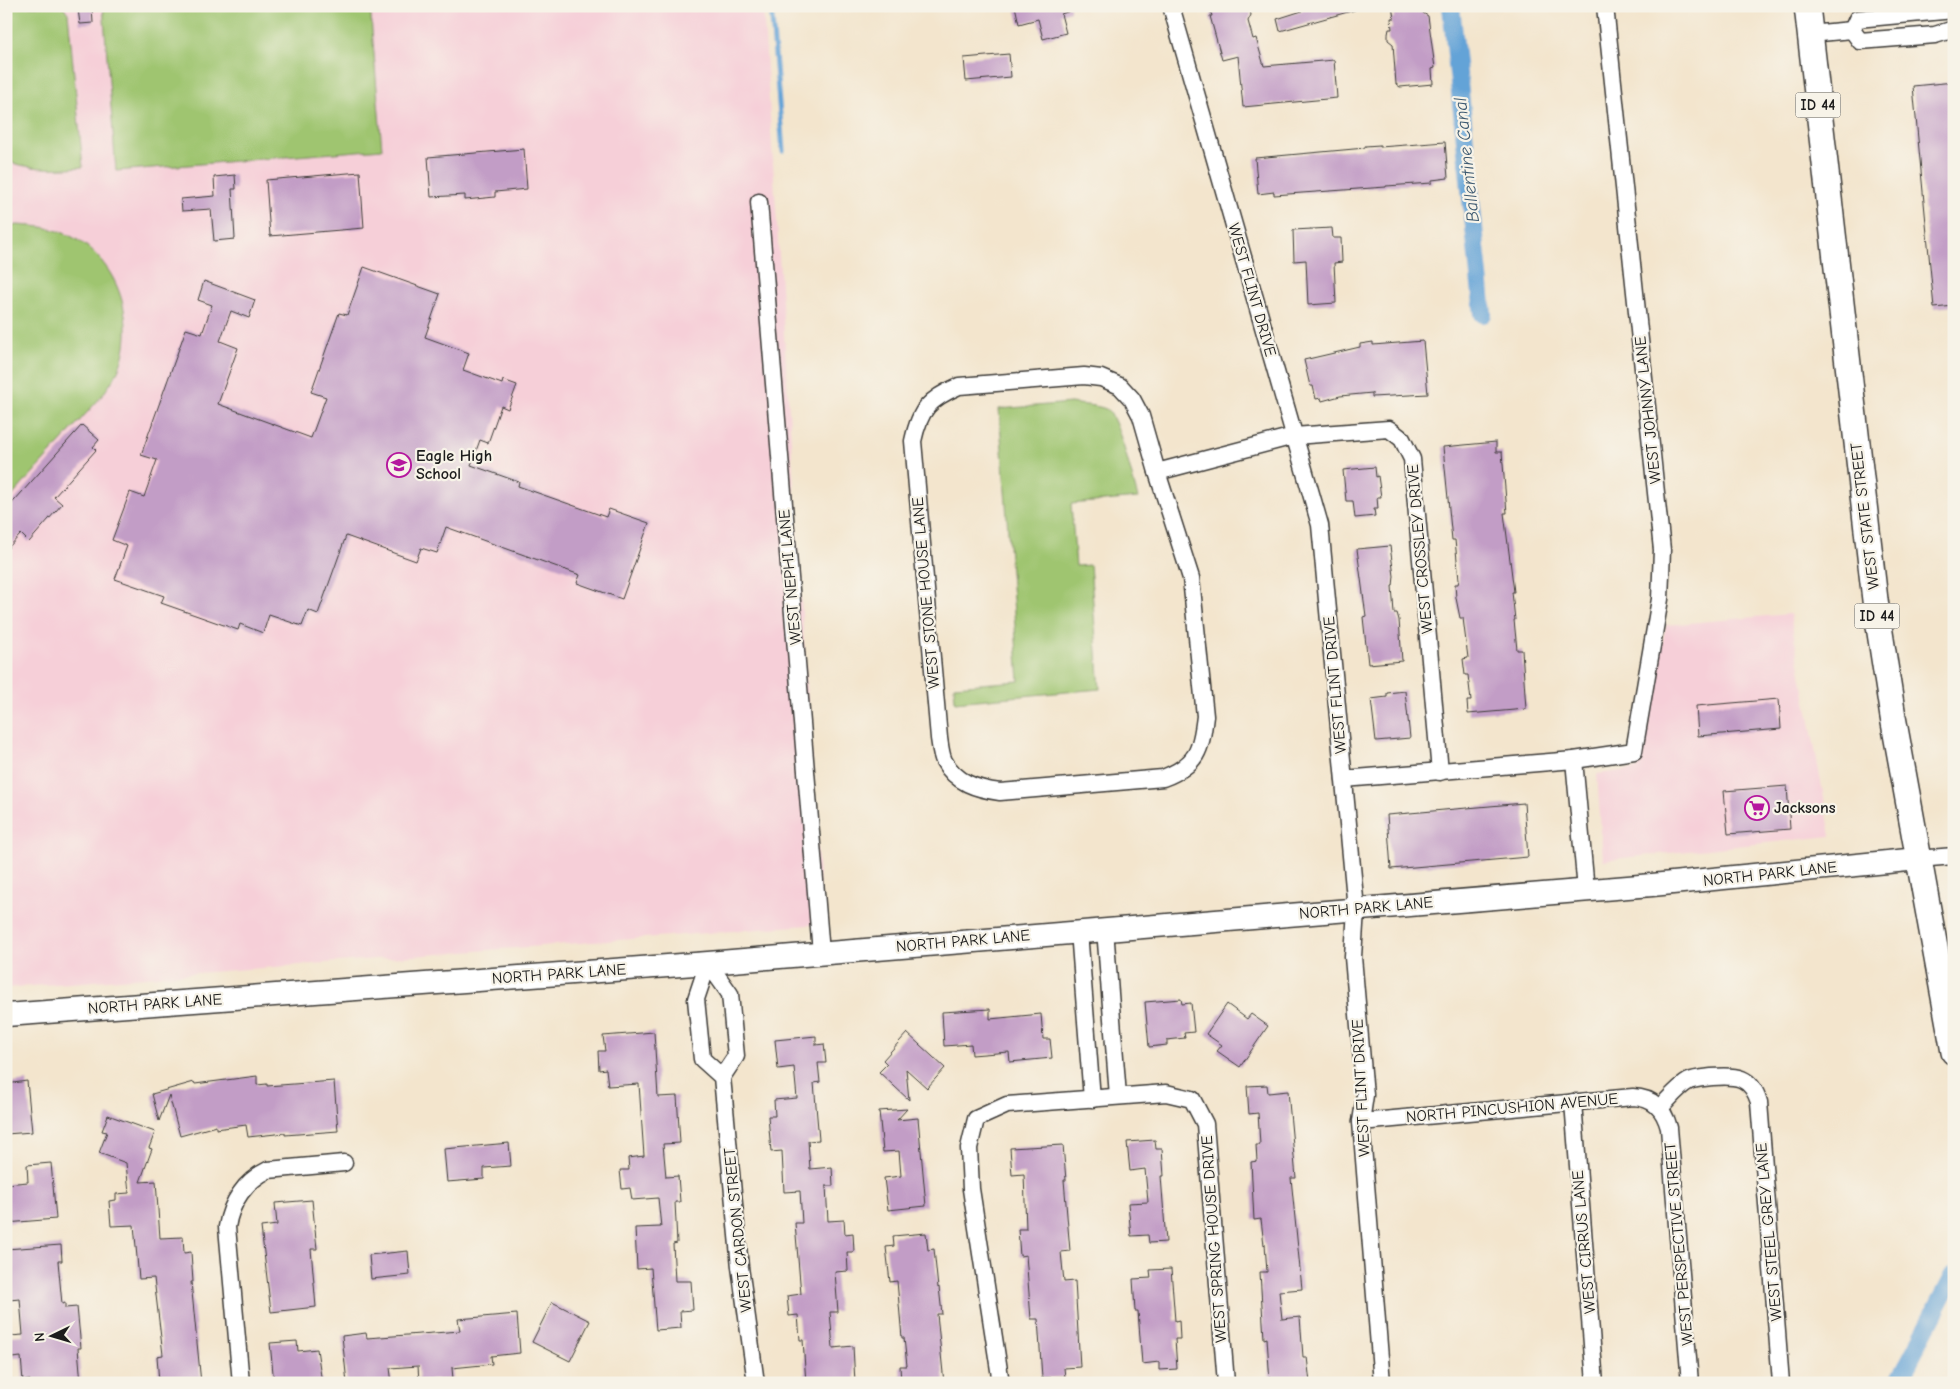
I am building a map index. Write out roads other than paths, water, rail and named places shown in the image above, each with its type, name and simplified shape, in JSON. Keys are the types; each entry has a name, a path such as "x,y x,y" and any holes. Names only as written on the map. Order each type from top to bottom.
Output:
{"main road":[{"name":"WEST STATE STREET","path":"1808,6 1874,600 1893,718 1954,1052"}],"street":[{"name":"WEST FLINT DRIVE","path":"1171,6 1320,525 1356,909 1353,957 1365,1095 1361,1122 1382,1383"},
{"name":"WEST JOHNNY LANE","path":"1574,760 1634,751 1660,599 1662,570 1662,550 1605,6"},
{"path":"1852,30 1857,19 1954,10"},
{"path":"1852,30 1860,41 1936,34 1954,29"},
{"path":"1810,34 1852,30"},
{"name":"WEST NEPHI LANE","path":"759,202 821,953"},
{"name":"WEST STONE HOUSE LANE","path":"1084,376 1101,378 1120,386 1132,399 1141,416 1156,472 1191,578 1206,716 1203,737 1195,758 1179,771 1163,778 1000,792 978,789 958,779 944,760 939,738 913,441 917,420 927,405 942,393 959,386 1084,376"},
{"name":"WEST CROSSLEY DRIVE","path":"1294,436 1389,429 1402,440 1412,459 1440,772"},
{"path":"1156,472 1294,436"},
{"path":"1344,779 1574,760 1586,890"},
{"path":"1918,859 1954,856"},
{"name":"NORTH PARK LANE","path":"6,1015 708,963 1586,890 1918,859"},
{"path":"1001,1383 971,1190 969,1148 976,1119 1007,1105 1118,1096 1104,930"},
{"path":"1079,932 1092,1098"},
{"path":"708,963 730,994 736,1056 722,1077 702,1059 696,999 708,963"},
{"name":"WEST STEEL GREY LANE","path":"1660,1108 1684,1085 1696,1079 1728,1076 1736,1077 1749,1084 1759,1102 1781,1383"},
{"name":"WEST CARDON STREET","path":"722,1077 740,1267 756,1383"},
{"name":"WEST SPRING HOUSE DRIVE","path":"1118,1096 1166,1092 1192,1099 1205,1124 1226,1383"},
{"name":"NORTH PINCUSHION AVENUE","path":"1361,1122 1644,1097 1660,1108"},
{"name":"WEST CIRRUS LANE","path":"1573,1102 1595,1383"},
{"name":"WEST PERSPECTIVE STREET","path":"1660,1108 1666,1117 1669,1128 1690,1383"},
{"path":"241,1383 227,1227 229,1212 239,1194 258,1175 268,1170 344,1163"}],"waterway":[{"path":"771,6 783,151"},
{"name":"Ballentine Canal","path":"1451,6 1483,314"},
{"path":"1898,1383 1954,1275"}],"place":[{"name":"Eagle High School","path":"399,465"},
{"name":"Jacksons","path":"1757,808"}]}
